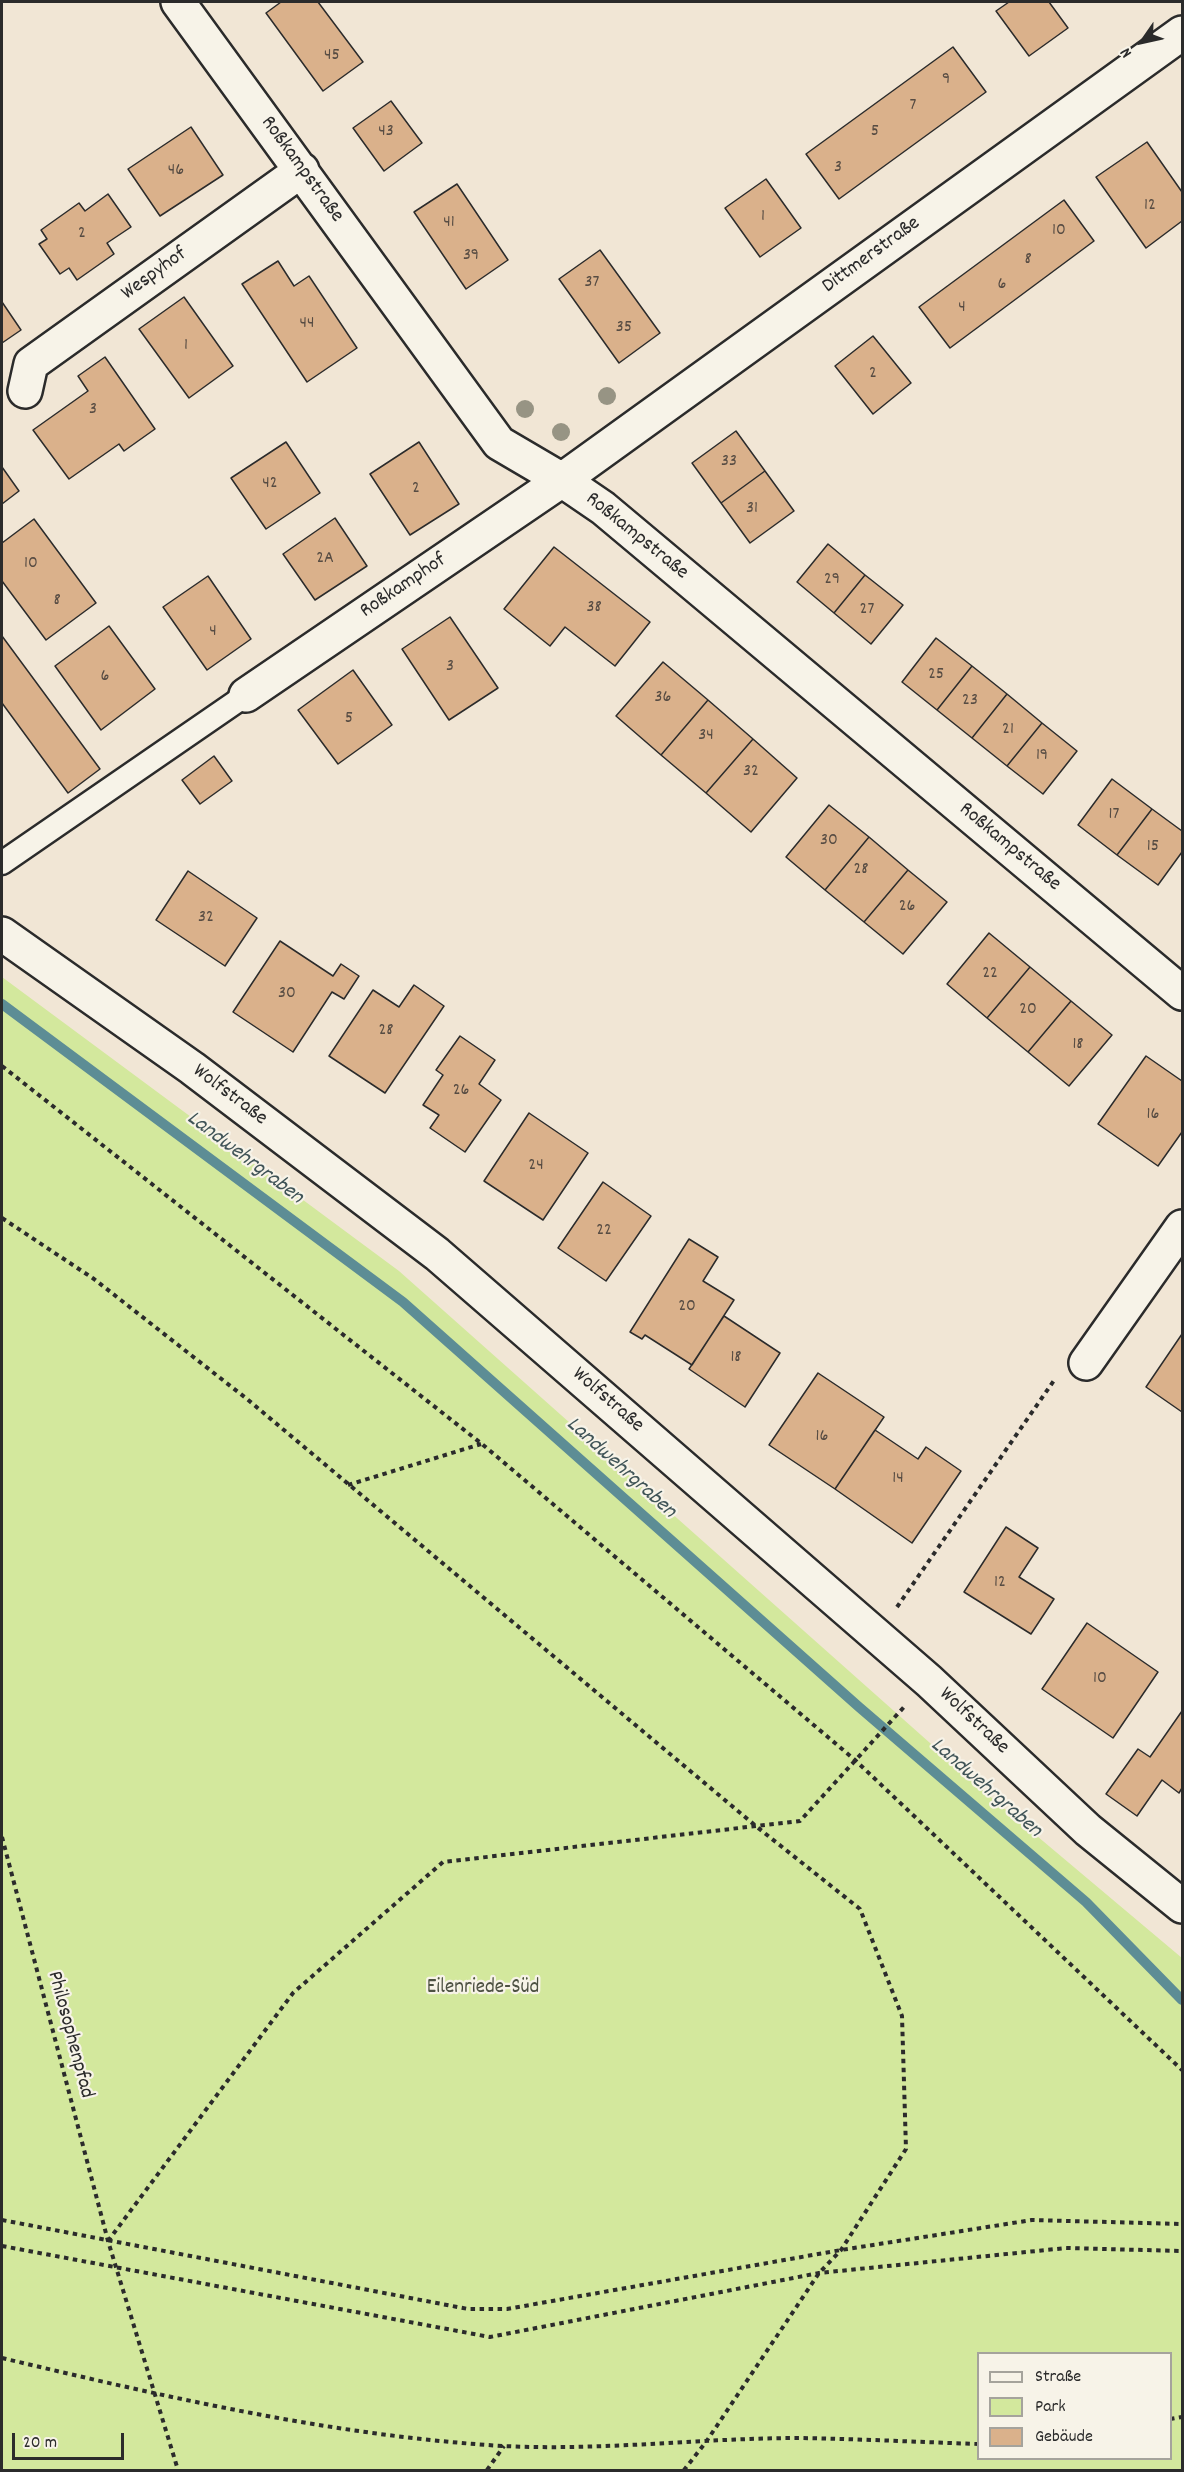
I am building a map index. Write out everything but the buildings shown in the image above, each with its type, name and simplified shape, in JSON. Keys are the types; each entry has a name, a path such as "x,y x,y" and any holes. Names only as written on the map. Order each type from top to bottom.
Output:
{"street":[{"name":"Roßkampstraße","path":"178,2 499,443 562,480 603,508 1182,993"},
{"name":"Dittmerstraße","path":"562,480 1182,33"},
{"name":"Wespyhof","path":"25,391 31,364 302,171"},
{"name":"Roßkamphof","path":"246,695 562,480"},
{"name":"Wolfstraße","path":"2,934 192,1068 437,1254 929,1681 1088,1830 1182,1906"},
{"path":"1086,1363 1182,1227"}],"lane":[{"path":"2,863 246,695"}],"path":[{"path":"2,1066 482,1444 855,1760 1182,2070"},
{"path":"2,1218 94,1279 246,1399 347,1486 757,1827 860,1909 902,2016 906,2149 841,2250 819,2273 706,2442 684,2470"},
{"path":"894,1612 1061,1370 1086,1363"},
{"path":"347,1486 482,1444"},
{"path":"108,2241 293,1993 442,1862 800,1821 907,1704"},
{"name":"Philosophenpfad","path":"2,1837 108,2241 178,2470"},
{"path":"2,2220 468,2309 507,2310 841,2250 1032,2220 1182,2224"},
{"path":"2,2246 116,2265 490,2337 819,2273 1066,2248 1182,2251"},
{"path":"2,2358 154,2394 268,2415 401,2435 504,2446 604,2448 800,2438 977,2444"},
{"path":"487,2470 504,2446"}],"green space":[{"name":"Eilenriede-Süd","path":"2,977 399,1271 993,1799 1182,1958 1182,2470 2,2470"}],"waterway":[{"name":"Landwehrgraben","path":"2,1004 403,1302 859,1707 1086,1902 1182,2000"}]}
